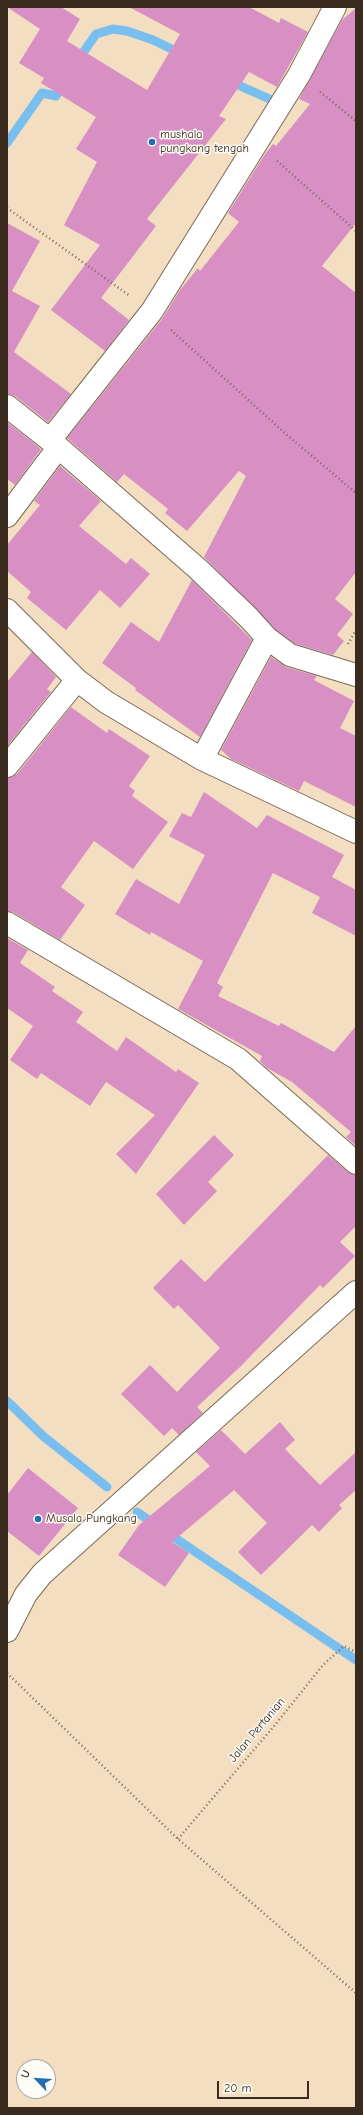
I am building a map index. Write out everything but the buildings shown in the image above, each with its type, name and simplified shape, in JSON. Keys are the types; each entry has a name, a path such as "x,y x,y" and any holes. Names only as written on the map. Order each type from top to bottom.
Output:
{"street":[{"path":"7,516 54,444 152,312 256,142 299,75 335,7"},
{"path":"7,406 54,444 198,569 249,618 267,638 290,655 356,675"},
{"path":"7,610 77,680 106,702 202,760 356,832"},
{"path":"202,760 267,638"},
{"path":"7,766 77,680"},
{"path":"7,923 238,1059 356,1163"},
{"path":"7,1631 26,1594 42,1574 356,1292"}],"path":[{"path":"299,75 356,121"},
{"path":"256,142 356,231"},
{"path":"7,208 152,312 254,405 356,493"},
{"path":"346,648 356,630"},
{"name":"Jalan Pertanian","path":"178,1839 275,1725 323,1665 344,1646 356,1652"},
{"path":"7,1673 178,1839 356,1993"}],"waterway":[{"path":"78,60 96,34 113,29 127,31 153,40 182,54"},
{"path":"229,81 274,101"},
{"path":"7,143 42,93 56,96 64,83"},
{"path":"7,1401 43,1436 107,1487"},
{"path":"137,1512 156,1525"},
{"path":"166,1532 356,1660"}],"place":[{"name":"mushala pungkang tengah","path":"152,142"},
{"name":"Musala Pungkang","path":"38,1519"}]}
